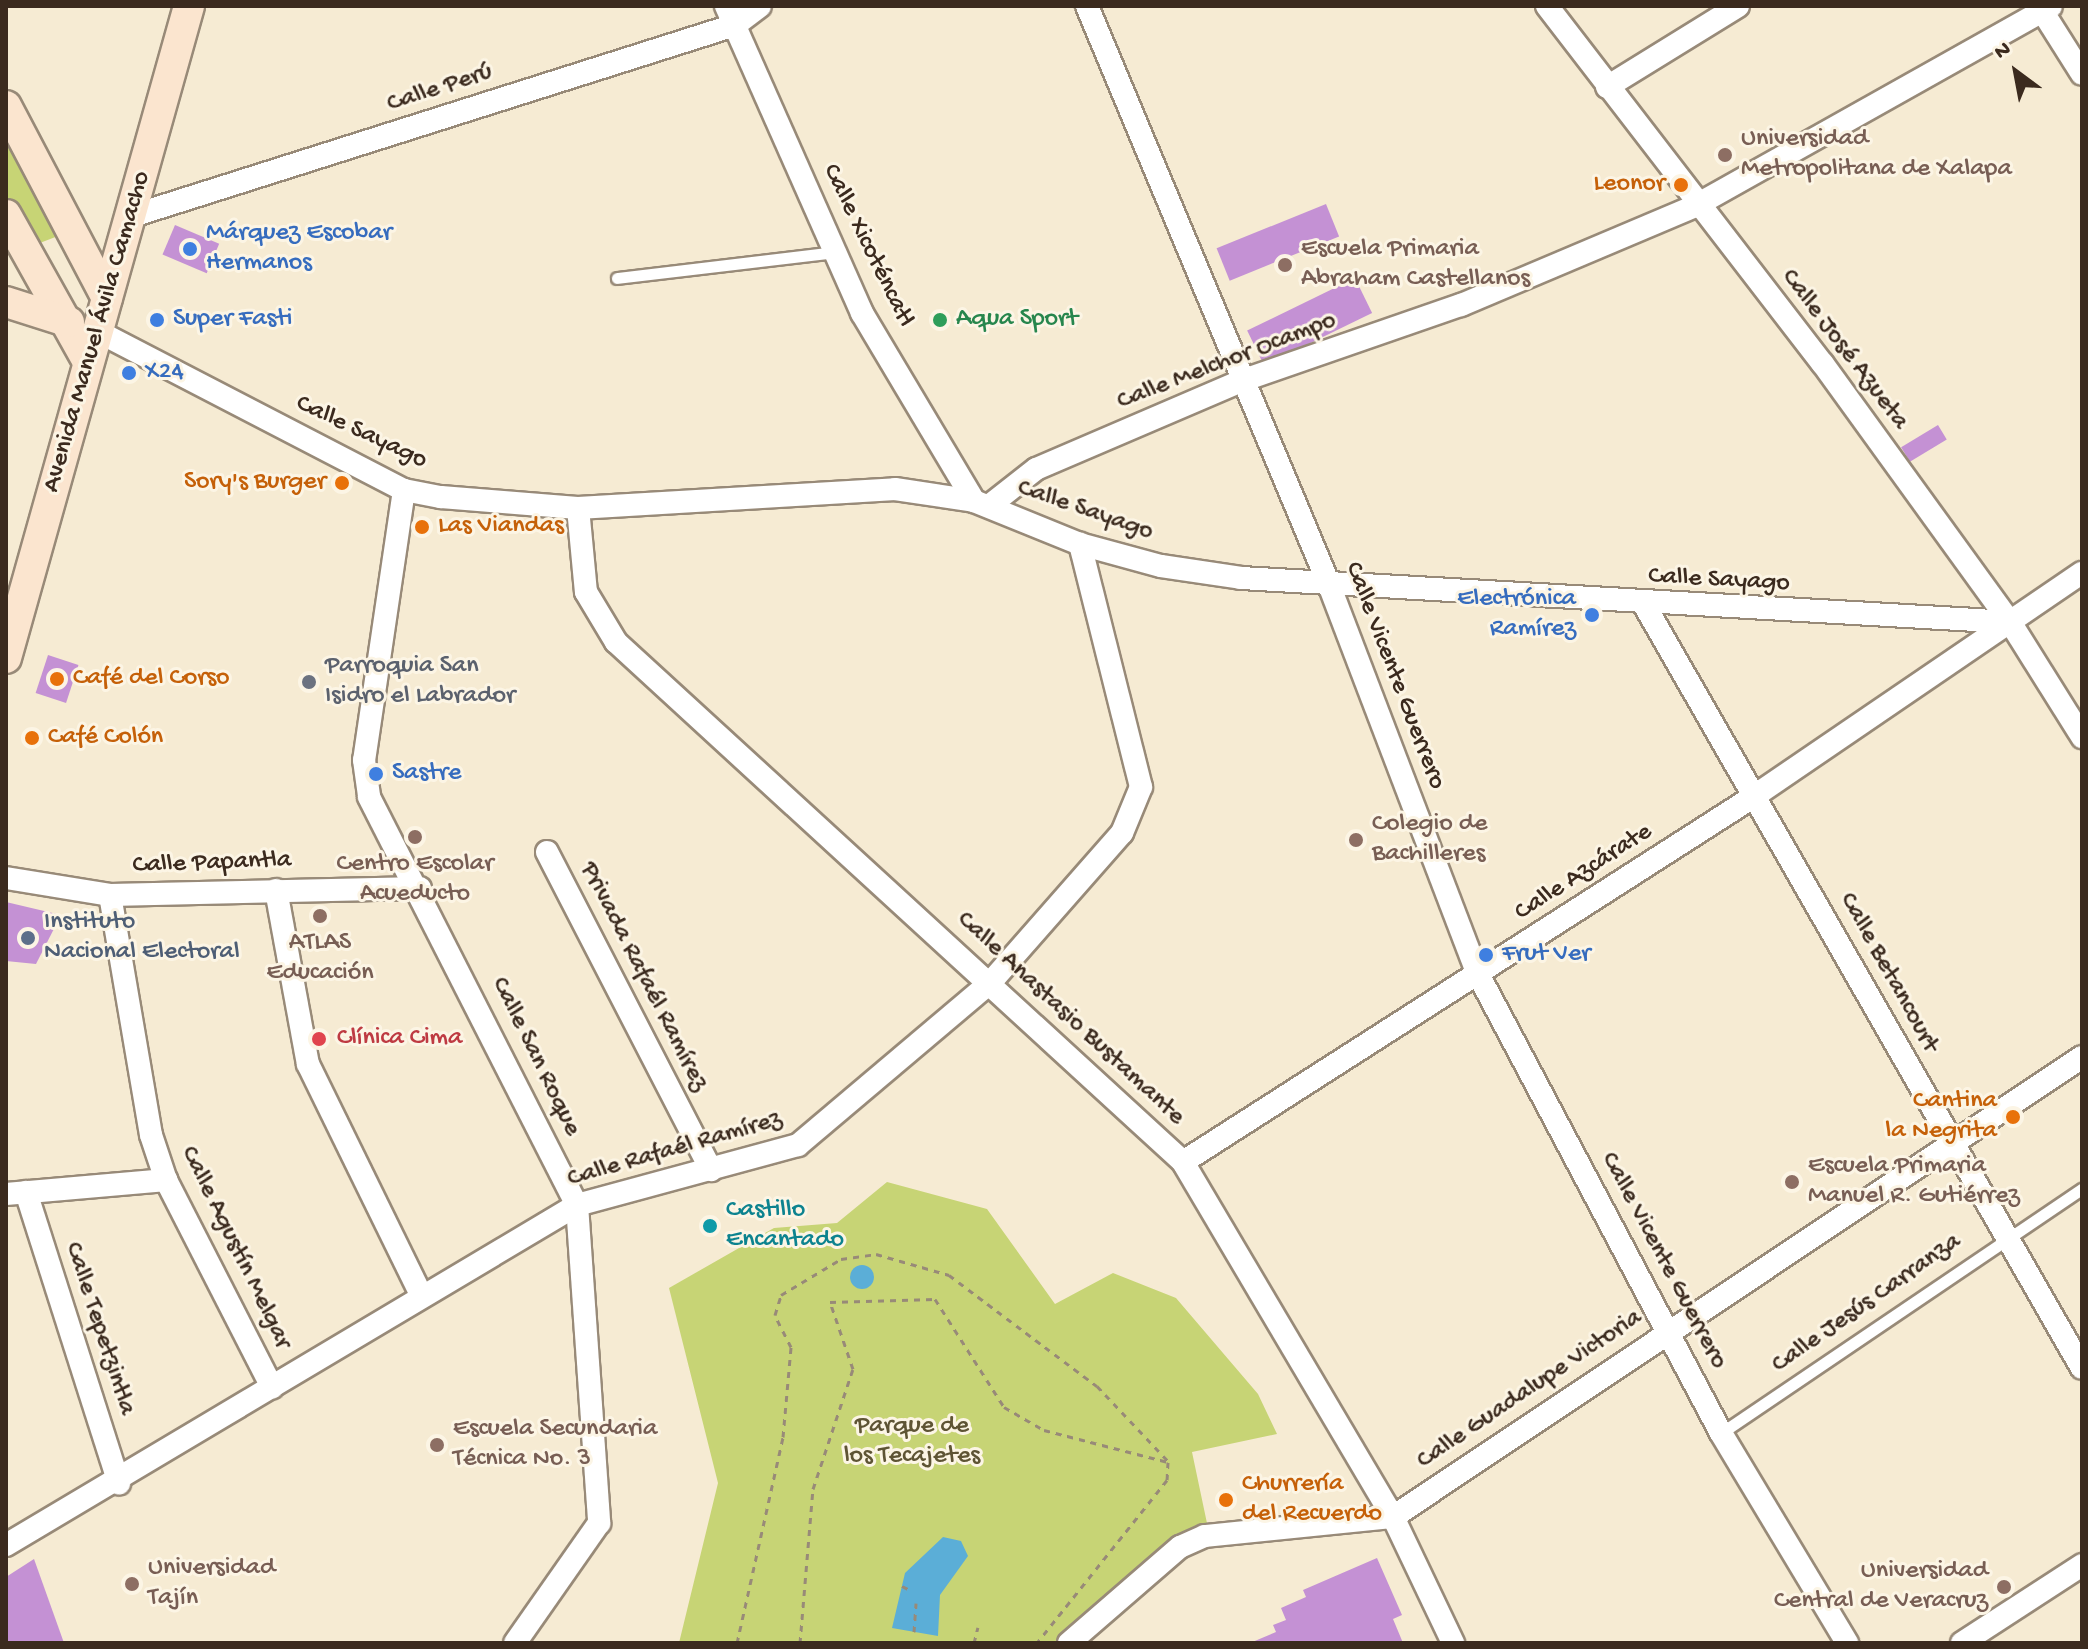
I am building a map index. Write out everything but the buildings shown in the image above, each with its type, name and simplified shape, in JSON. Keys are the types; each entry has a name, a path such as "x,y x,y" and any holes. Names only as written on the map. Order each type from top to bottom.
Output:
{"main road":[{"name":"Avenida Manuel Ávila Camacho","path":"6,658 189,6"},
{"path":"6,106 107,298"},
{"path":"6,215 60,320 88,362"},
{"path":"27,255 55,257 74,238"},
{"path":"6,302 97,331"}],"street":[{"name":"Calle Perú","path":"132,216 760,6"},
{"name":"Calle Vicente Guerrero","path":"1087,6 1241,381 1328,582 1478,974 1670,1329 1721,1433 1847,1643"},
{"name":"Calle José Azueta","path":"1547,6 1695,206 1823,364 2010,622 2082,737"},
{"path":"1607,87 1738,6"},
{"name":"Calle Melchor Ocampo","path":"982,504 1036,469 1241,381 1461,305 1695,206 2044,8"},
{"path":"2044,8 2082,74"},
{"name":"Calle Xicoténcatl","path":"731,16 862,313 982,504"},
{"name":"Calle Sayago","path":"97,331 404,490 578,508 895,489 982,504 1080,544 1161,566 1645,606 2010,622"},
{"name":"Calle San Roque","path":"404,490 364,760 369,797 420,888 577,1205 599,1523 515,1643"},
{"name":"Calle Anastasio Bustamante","path":"578,508 586,592 616,642 1183,1162 1393,1517 1453,1643"},
{"name":"Calle Rafaél Ramírez","path":"6,1545 119,1484 421,1295 577,1205 798,1145 990,983 1122,833 1141,787 1080,544"},
{"path":"2010,622 2082,573"},
{"name":"Calle Betancourt","path":"1645,606 2082,1368"},
{"name":"Calle Azcárate","path":"1183,1162 1756,795 2010,622"},
{"name":"Privada Rafaél Ramírez","path":"547,852 711,1170"},
{"name":"Calle Papantla","path":"6,878 110,895 420,888"},
{"path":"276,890 308,1064 421,1295"},
{"name":"Calle Agustín Melgar","path":"110,895 151,1135 166,1180 272,1387"},
{"name":"Calle Guadalupe Victoria","path":"1069,1643 1180,1547 1205,1536 1393,1517 1670,1329 1953,1146 2082,1057"},
{"path":"16,1193 166,1180"},
{"name":"Calle Tepetzintla","path":"16,1193 119,1484"},
{"path":"1962,1643 2082,1565"}],"lane":[{"path":"617,278 836,252"},
{"name":"Calle Jesús Carranza","path":"1721,1433 2004,1235 2082,1189"}],"path":[{"path":"737,1643 783,1437 791,1347 775,1315 781,1295 841,1259 876,1254 949,1275 1097,1386 1168,1462 1167,1480 1037,1643"},
{"path":"800,1643 813,1489 853,1369 830,1302 935,1299 1004,1407 1044,1430 1168,1462"},
{"path":"902,1586 908,1589"},
{"path":"914,1632 916,1603"},
{"path":"974,1643 978,1627"}],"green space":[{"path":"6,135 58,236 32,246 6,195"},
{"name":"Parque de los Tecajetes","path":"887,1182 987,1209 1055,1304 1113,1273 1176,1298 1258,1394 1277,1434 1192,1452 1208,1528 1174,1539 1054,1643 679,1643 718,1483 669,1288 774,1228 837,1223"}],"water":[{"path":"862,1265 871,1268 874,1277 871,1286 862,1289 853,1286 850,1277 853,1268"},
{"path":"943,1537 961,1541 968,1556 940,1595 938,1636 892,1628 905,1573"}],"place":[{"name":"Universidad Metropolitana de Xalapa","path":"1725,155"},
{"name":"Leonor","path":"1681,185"},
{"name":"Márquez Escobar Hermanos","path":"190,249"},
{"name":"Escuela Primaria Abraham Castellanos","path":"1285,265"},
{"name":"Super Fasti","path":"157,320"},
{"name":"Aqua Sport","path":"940,320"},
{"name":"X24","path":"129,373"},
{"name":"Sory's Burger","path":"342,483"},
{"name":"Las Viandas","path":"422,527"},
{"name":"Electrónica Ramírez","path":"1592,615"},
{"name":"Café del Corso","path":"57,679"},
{"name":"Parroquia San Isidro el Labrador","path":"309,682"},
{"name":"Café Colón","path":"32,738"},
{"name":"Sastre","path":"376,774"},
{"name":"Centro Escolar Acueducto","path":"415,837"},
{"name":"Colegio de Bachilleres","path":"1356,840"},
{"name":"ATLAS Educación","path":"320,916"},
{"name":"Instituto Nacional Electoral","path":"28,938"},
{"name":"Frut Ver","path":"1486,955"},
{"name":"Clínica Cima","path":"319,1039"},
{"name":"Cantina la Negrita","path":"2013,1117"},
{"name":"Escuela Primaria Manuel R. Gutiérrez","path":"1792,1182"},
{"name":"Castillo Encantado","path":"710,1226"},
{"name":"Escuela Secundaria Técnica No. 3","path":"437,1445"},
{"name":"Churrería del Recuerdo","path":"1226,1500"},
{"name":"Universidad Tajín","path":"132,1584"},
{"name":"Universidad Central de Veracruz","path":"2004,1587"}]}
